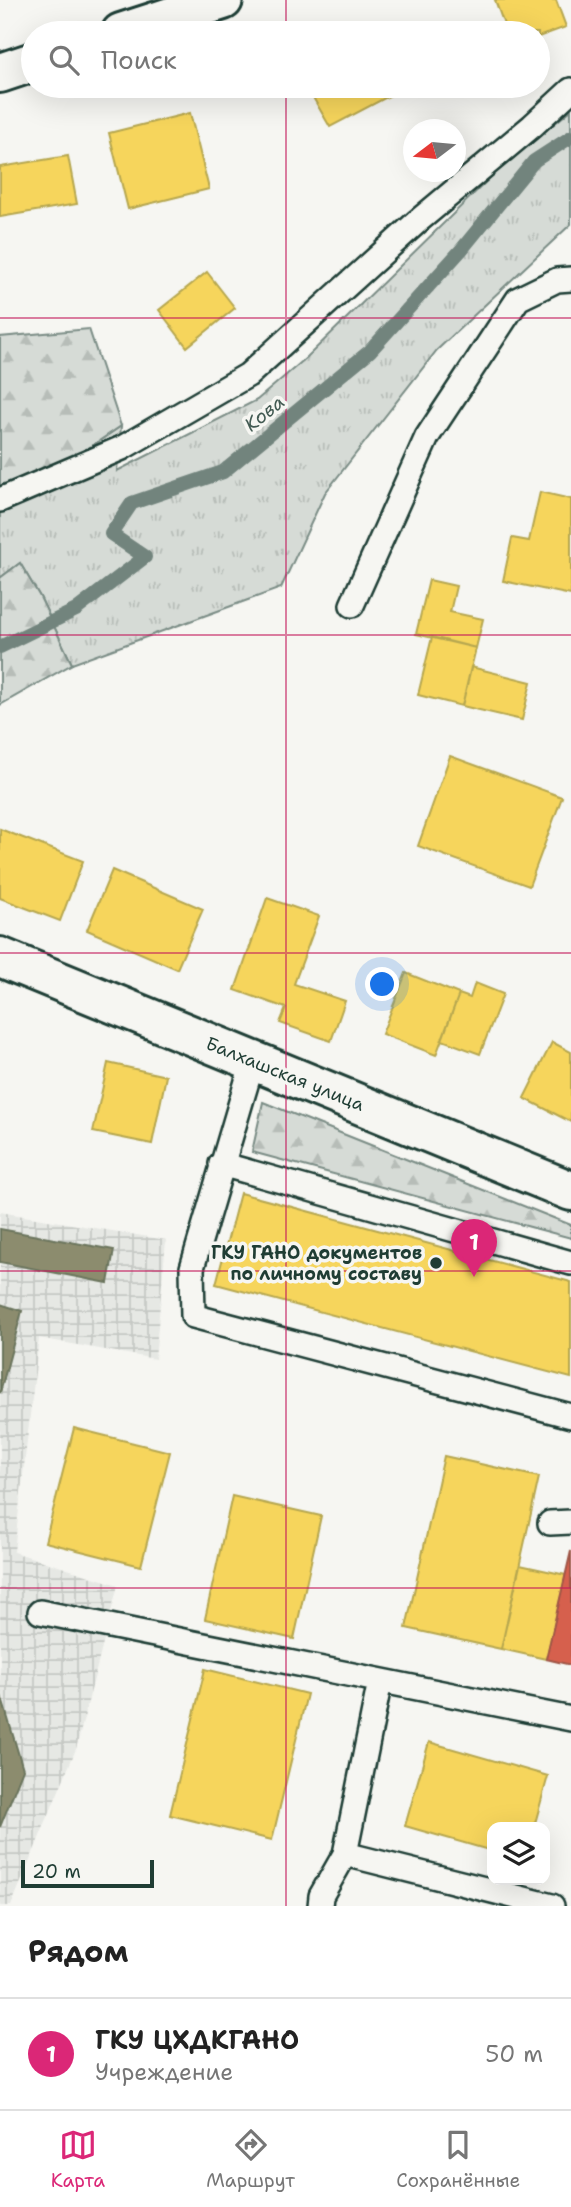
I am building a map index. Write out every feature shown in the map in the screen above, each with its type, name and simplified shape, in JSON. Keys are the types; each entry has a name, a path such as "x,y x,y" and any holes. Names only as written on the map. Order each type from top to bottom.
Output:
{"street":[{"path":"158,21 223,0"},
{"path":"0,73 21,66"},
{"name":"Балхашская улица","path":"0,957 571,1191"}],"lane":[{"path":"0,500 122,448 248,375 418,220 532,126 571,90"},
{"path":"352,605 427,437 517,299 557,280 571,279"},
{"path":"253,1061 192,1268 193,1316 571,1416"},
{"path":"221,1164 571,1263"},
{"path":"40,1612 571,1719"},
{"path":"320,1906 321,1896 345,1854 380,1681"},
{"path":"345,1854 552,1906"}],"shaded area":[{"path":"0,1212 166,1240 155,1359 39,1338 14,1552 118,1585 76,1749 11,1906 0,1906"}],"green space":[{"path":"571,110 571,224 437,350 325,493 281,588 72,664 40,597 20,563 0,578 0,508 121,426 117,471 257,400 306,358 497,171"},
{"path":"89,329 121,426 0,508 0,337"},
{"path":"20,563 40,597 72,664 0,705 0,578"},
{"path":"263,1102 571,1225 571,1238 252,1152"}],"building: Жильё":[{"path":"495,0 556,0 566,27 550,33 550,21 503,21"},
{"path":"313,98 385,98 330,127"},
{"path":"190,113 209,189 128,209 109,133"},
{"path":"68,156 77,204 0,217 0,167"},
{"path":"207,272 235,308 187,347 159,310"},
{"path":"540,492 571,499 571,595 503,581 512,538 529,541"},
{"path":"429,580 456,586 450,612 483,619 476,648 416,634"},
{"path":"432,637 476,648 462,706 418,695"},
{"path":"471,667 531,682 522,720 462,706"},
{"path":"450,756 562,797 529,886 418,846"},
{"path":"0,829 83,861 60,921 0,898"},
{"path":"112,870 203,909 177,969 87,930"},
{"path":"267,898 319,916 294,984 345,1001 331,1041 280,1023 286,1008 235,990"},
{"path":"406,973 459,994 436,1055 382,1034"},
{"path":"475,983 503,994 480,1054 442,1040 459,994 470,998"},
{"path":"552,1042 571,1052 571,1122 524,1098"},
{"path":"108,1063 166,1076 152,1144 93,1132"},
{"path":"240,1193 571,1282 571,1378 216,1284"},
{"path":"74,1428 170,1452 141,1566 45,1542"},
{"path":"444,1456 539,1477 501,1649 406,1628"},
{"path":"232,1496 321,1516 294,1639 205,1619"},
{"path":"520,1565 566,1575 546,1659 501,1649"},
{"path":"205,1669 307,1694 272,1840 170,1815"},
{"path":"429,1742 548,1776 535,1822 487,1822 487,1850 405,1826"}],"building: Торговля":[{"path":"571,1551 571,1665 546,1659"}],"building: Промзона":[{"path":"0,1229 114,1250 108,1283 0,1262"},
{"path":"0,1304 22,1311 0,1393"},
{"path":"0,1692 23,1769 0,1827"}],"waterway":[{"name":"Кова","path":"0,647 76,610 145,557 111,534 132,503 223,472 370,351 462,249 534,161 571,137"}],"place":[{"name":"ГКУ ГАНО документов по личному составу","path":"436,1263"},
{"name":"ГКУ ЦХДКГАНО","path":"474,1277"}]}
